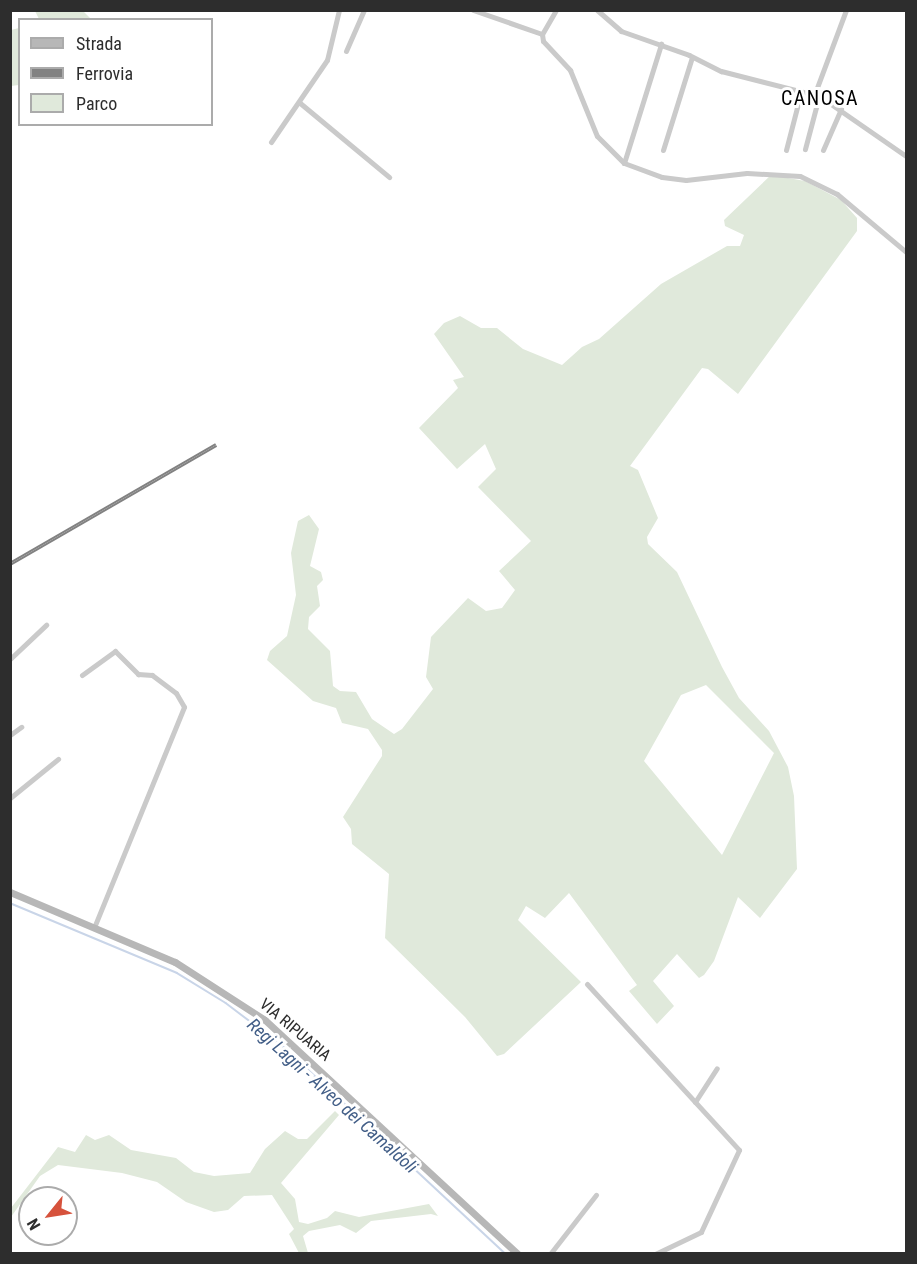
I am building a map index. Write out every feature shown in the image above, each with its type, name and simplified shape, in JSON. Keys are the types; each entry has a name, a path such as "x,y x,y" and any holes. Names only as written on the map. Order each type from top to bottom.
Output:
{"street":[{"path":"271,142 300,103 327,60 339,10"},
{"path":"346,51 364,10"},
{"path":"473,10 542,34"},
{"path":"556,10 542,34 543,41 574,76 597,136 624,163 662,177 686,180 747,173 800,176 837,194 906,252"},
{"path":"597,10 621,31 661,44 721,71 819,96 906,156"},
{"path":"819,96 815,91 846,10"},
{"path":"624,163 661,44"},
{"path":"663,150 692,57"},
{"path":"786,150 801,92"},
{"path":"805,149 819,96"},
{"path":"300,103 389,177"},
{"path":"823,150 841,109"},
{"path":"10,658 46,625"},
{"path":"82,675 115,651 138,674 152,675 176,693 184,707 94,927"},
{"path":"10,735 21,727"},
{"path":"10,798 58,759"},
{"name":"VIA RIPUARIA","path":"10,891 175,962 265,1020 518,1254"},
{"path":"587,984 739,1150 701,1232 655,1254"},
{"path":"695,1102 717,1068"},
{"path":"550,1254 596,1194"}],"green space":[{"path":"35,11 83,11 90,18 38,18"},
{"path":"18,28 18,85 11,86 11,30"},
{"path":"771,175 805,181 841,200 857,218 857,231 738,394 708,369 702,368 630,466 638,470 658,518 647,537 648,544 677,572 739,698 769,731 788,767 794,796 797,869 760,918 738,897 714,961 704,975 699,978 677,954 653,981 674,1006 657,1024 629,991 637,985 569,893 545,918 526,906 518,920 581,982 504,1054 497,1056 465,1017 385,938 389,874 352,844 351,829 343,817 382,756 382,750 368,729 342,723 336,708 313,701 267,660 270,651 287,636 296,595 291,553 298,521 309,515 319,529 310,566 321,572 323,580 317,586 320,606 309,617 308,629 330,651 333,686 340,691 356,692 372,719 394,734 402,729 433,689 426,677 431,637 468,598 486,611 502,608 515,590 499,571 531,541 478,487 496,469 485,444 457,469 419,428 458,388 453,380 464,377 434,334 444,323 460,316 481,328 497,328 523,349 562,365 582,347 599,339 661,284 727,246 740,246 744,235 725,226 724,220","holes":["706,685 774,753 722,855 644,761 681,695"]},
{"path":"335,1111 339,1115 281,1183 295,1199 299,1222 308,1224 327,1218 335,1211 359,1217 429,1204 438,1216 431,1214 371,1221 356,1233 340,1225 309,1231 303,1236 308,1253 299,1253 289,1234 294,1229 272,1195 244,1196 228,1210 214,1212 186,1202 157,1182 122,1173 58,1165 40,1176 33,1186 28,1186 58,1147 75,1152 86,1135 95,1140 109,1135 131,1150 176,1158 194,1172 214,1176 250,1173 265,1149 285,1131 298,1139 307,1139"},
{"path":"18,1199 18,1207 11,1217 11,1208"}],"waterway":[{"name":"Regi Lagni - Alveo dei Camaldoli","path":"10,903 177,973 226,1003 285,1048 506,1254"}],"railway":[{"path":"10,564 216,445"}],"district":[{"name":"CANOSA","path":"820,98"}]}
